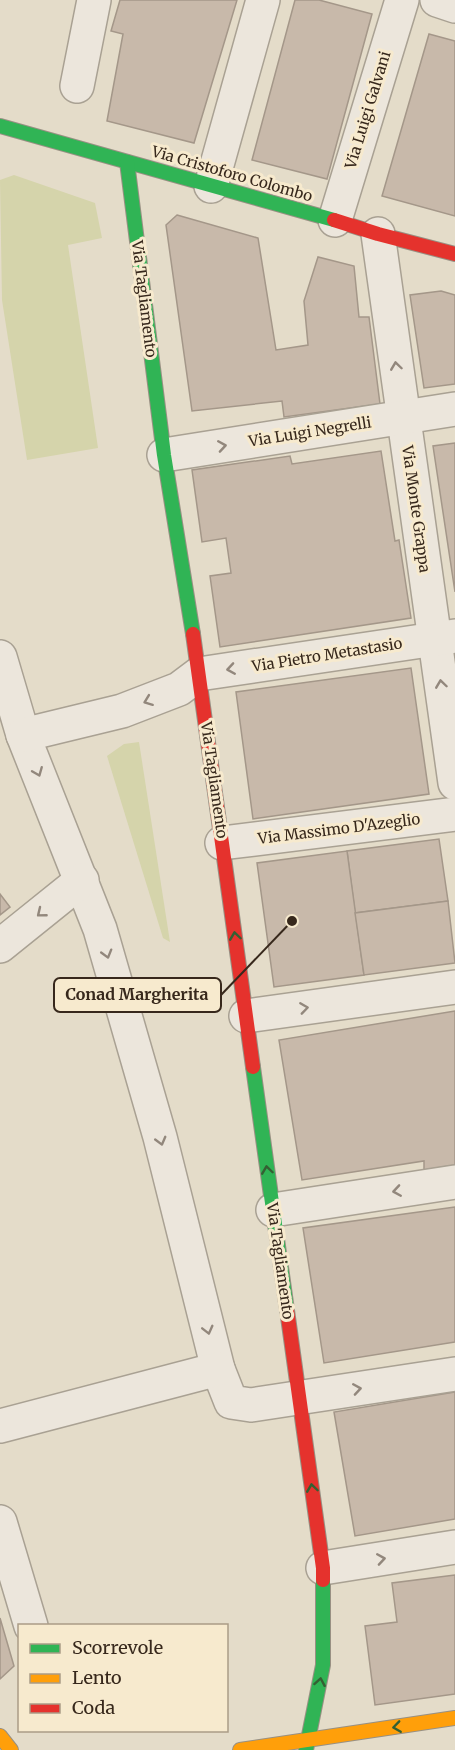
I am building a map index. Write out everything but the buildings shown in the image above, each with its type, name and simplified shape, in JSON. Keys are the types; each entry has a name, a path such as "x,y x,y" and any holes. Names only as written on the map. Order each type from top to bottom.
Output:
{"street":[{"path":"77,86 94,0"},
{"path":"211,186 263,0"},
{"name":"Via Luigi Galvani","path":"335,220 402,0"},
{"path":"437,0 455,6"},
{"name":"Via Cristoforo Colombo","path":"0,126 455,254"},
{"name":"Via Tagliamento","path":"127,162 165,455 199,674 323,1568 323,1665 307,1745"},
{"name":"Via Monte Grappa","path":"378,234 403,418 445,637 455,783"},
{"name":"Via Luigi Negrelli","path":"165,455 455,409"},
{"name":"Via Pietro Metastasio","path":"199,674 445,637"},
{"path":"0,657 13,726 82,880 100,929 160,1137 218,1369 231,1402 251,1405 455,1374"},
{"path":"13,726 122,711 179,689 199,674"},
{"name":"Via Massimo D'Azeglio","path":"222,843 455,814"},
{"path":"0,946 82,880"},
{"path":"246,1016 455,987"},
{"path":"273,1210 455,1182"},
{"path":"0,1426 218,1369"},
{"path":"0,1522 30,1624"},
{"path":"323,1568 455,1547"},
{"path":"240,1750 307,1745 455,1718"},
{"path":"0,1736 11,1750"}],"green space":[{"path":"14,175 95,203 102,238 68,245 98,448 27,460 2,300 0,180"},
{"path":"139,742 170,942 163,938 107,756 124,744"}],"traffic: fast":[{"path":"0,126 334,220"},
{"path":"127,162 164,455 193,634"},
{"path":"253,1067 287,1310"},
{"path":"306,1750 323,1665 323,1580"}],"traffic: slow":[{"path":"240,1750 455,1718"},
{"path":"0,1736 11,1750"}],"traffic: jam":[{"path":"334,220 455,254"},
{"path":"193,634 253,1067"},
{"path":"287,1310 323,1580"}],"place":[{"name":"Conad Margherita","path":"292,921"}]}
